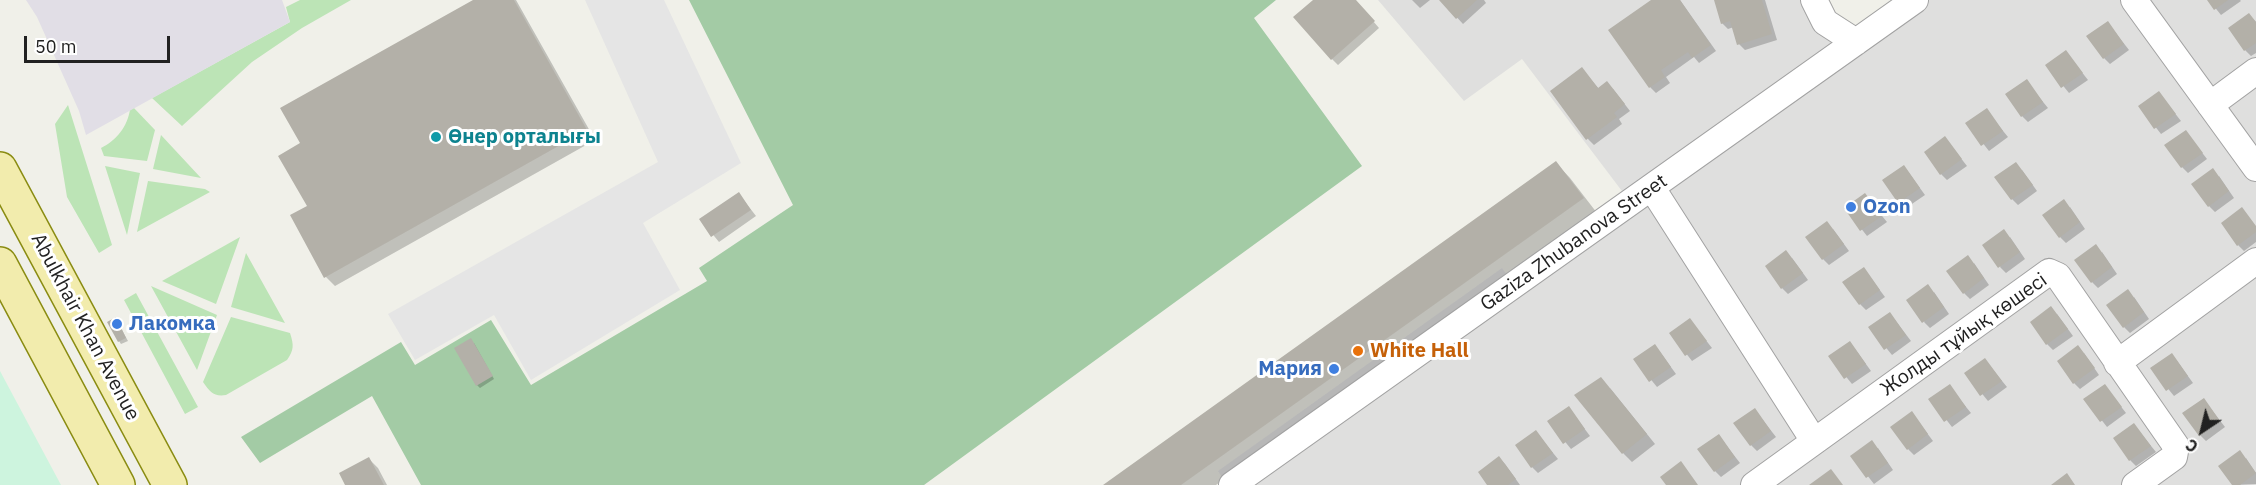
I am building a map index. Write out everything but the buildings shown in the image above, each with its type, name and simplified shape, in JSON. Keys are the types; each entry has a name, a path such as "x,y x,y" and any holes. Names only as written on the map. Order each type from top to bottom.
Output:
{"main road":[{"name":"Abulkhair Khan Avenue","path":"0,169 170,485"},
{"path":"0,264 111,471 147,442"}],"street":[{"path":"1814,0 1825,22 1856,42"},
{"name":"Gaziza Zhubanova Street","path":"1232,485 1915,0"},
{"path":"2134,0 2256,168"},
{"path":"2210,105 2256,71"},
{"path":"1652,188 1814,441"},
{"path":"2117,363 2256,261"},
{"name":"Жолды тұйық көшесі","path":"1754,485 2049,272 2058,276 2176,446 2174,457 2135,485"}],"shaded area":[{"path":"26,0 282,0 290,22 86,135 79,111 37,17"},
{"path":"585,0 664,0 741,163 643,223 680,290 531,380 494,315 415,360 388,314 658,162"},
{"path":"1378,0 1814,0 1856,42 1915,0 2256,0 2256,485 1232,485 1631,203 1522,59 1464,101"},
{"path":"1502,268 1510,279 1225,482 1218,471"}],"green space":[{"path":"300,0 351,0 302,28 252,62 182,126 152,98 290,22 286,7"},
{"path":"689,0 1276,0 1254,18 1362,166 924,485 421,485 372,396 260,463 241,437 401,342 415,365 491,320 531,385 707,281 699,268 793,205"},
{"path":"68,105 112,245 99,253 67,197 55,124"},
{"path":"133,107 155,130 147,161 104,156 101,148 120,132"},
{"path":"161,135 201,178 153,169"},
{"path":"105,166 140,173 127,235"},
{"path":"148,181 205,189 210,192 137,232"},
{"path":"240,237 216,304 162,281"},
{"path":"246,253 285,323 231,307"},
{"path":"151,286 217,315 197,370"},
{"path":"136,293 198,407 185,414 124,300"},
{"path":"231,317 290,333 293,347 287,360 226,395 218,395 210,391 203,382"},
{"path":"0,371 61,485 0,485"}],"place":[{"name":"Өнер орталығы","path":"436,137"},
{"name":"Ozon","path":"1851,207"},
{"name":"Лакомка","path":"117,324"},
{"name":"White Hall","path":"1358,351"},
{"name":"Мария","path":"1334,369"}]}
